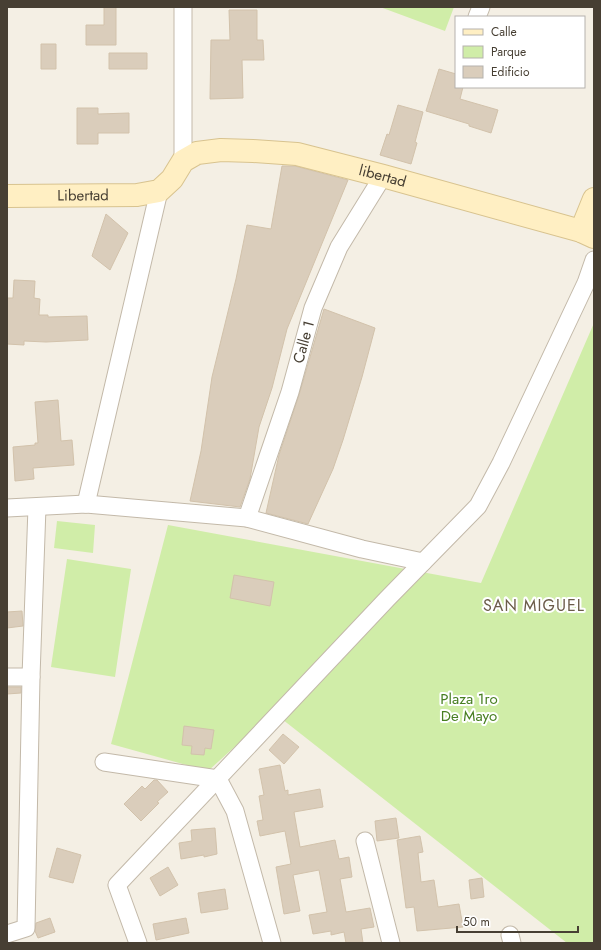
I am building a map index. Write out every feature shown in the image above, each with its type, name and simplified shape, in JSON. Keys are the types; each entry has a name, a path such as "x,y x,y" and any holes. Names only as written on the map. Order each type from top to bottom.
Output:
{"main road":[{"name":"libertad","path":"183,161 197,152 221,150 297,154 383,176 587,234"},
{"path":"159,191 172,179 183,161"},
{"name":"Libertad","path":"7,196 137,195 159,191"},
{"path":"587,234 594,199"}],"street":[{"path":"183,7 183,161"},
{"name":"Calle 1","path":"247,518 290,392 313,308 339,247 383,176"},
{"path":"86,504 159,191"},
{"path":"138,943 117,886 423,562 478,506 501,463 586,283 594,260"},
{"path":"7,508 86,504 247,518 362,549 423,562"},
{"path":"7,934 26,928 31,677 37,507"},
{"path":"7,677 31,677"},
{"path":"104,762 218,779"},
{"path":"218,779 235,811 272,943"},
{"path":"366,840 391,943"}],"green space":[{"path":"380,7 454,7 445,31"},
{"name":"Plaza 1ro De Mayo","path":"594,323 594,943 567,943 273,712 208,771 111,744 168,525 481,583"},
{"path":"57,521 95,525 93,553 54,548"},
{"path":"67,559 131,569 115,677 51,667"}],"building":[{"path":"104,7 116,7 116,45 86,45 86,25 104,25"},
{"path":"229,10 257,10 257,40 263,40 264,60 242,60 243,98 210,99 211,40 230,40"},
{"path":"41,44 56,44 56,69 41,69"},
{"path":"109,53 147,53 147,69 109,69"},
{"path":"439,69 455,74 455,88 463,88 460,99 498,110 491,133 469,126 469,124 426,111"},
{"path":"398,105 423,112 411,164 380,155 387,134 389,135"},
{"path":"77,108 98,108 98,114 129,113 129,133 98,133 98,144 77,144"},
{"path":"282,166 295,166 348,180 287,329 272,388 259,427 250,479 240,507 190,501 201,451 212,377 236,279 247,225 271,229"},
{"path":"106,214 128,233 110,270 92,256"},
{"path":"14,280 35,281 34,298 40,299 39,315 48,315 48,317 87,316 88,340 46,342 24,341 24,345 7,344 7,298 13,298"},
{"path":"324,309 375,328 343,440 333,469 308,524 266,513 279,455 299,395"},
{"path":"58,400 61,441 72,440 74,465 33,468 34,479 15,481 13,447 35,445 35,443 38,443 35,402"},
{"path":"234,575 274,582 270,606 230,598"},
{"path":"22,611 23,626 7,628 7,612"},
{"path":"7,687 21,687 21,693 7,694"},
{"path":"184,726 214,730 211,749 205,748 204,755 191,754 192,746 182,745"},
{"path":"283,734 299,747 284,764 269,750"},
{"path":"280,765 285,791 288,790 288,795 320,789 323,807 294,812 300,847 335,840 339,859 349,857 352,877 340,879 346,912 370,908 374,927 361,929 363,943 346,943 344,932 331,935 331,931 313,934 309,915 327,912 319,870 293,875 300,911 284,914 276,867 291,864 285,831 260,836 257,821 263,820 259,796 264,795 259,769"},
{"path":"154,780 157,780 168,792 157,802 159,803 141,821 124,804 142,786 145,789"},
{"path":"396,818 399,838 377,841 375,821"},
{"path":"215,828 217,854 181,859 179,843 192,841 191,830"},
{"path":"420,836 423,852 418,853 421,882 434,880 438,907 459,904 463,927 417,931 414,907 406,908 397,840"},
{"path":"57,848 81,855 73,883 49,877"},
{"path":"168,867 178,885 160,896 150,878"},
{"path":"482,878 484,897 471,899 469,880"},
{"path":"225,889 228,909 201,913 198,893"},
{"path":"50,918 55,932 38,938 35,931 36,923"},
{"path":"186,918 189,933 156,940 153,924"}],"district":[{"name":"SAN MIGUEL","path":"534,605"}]}
